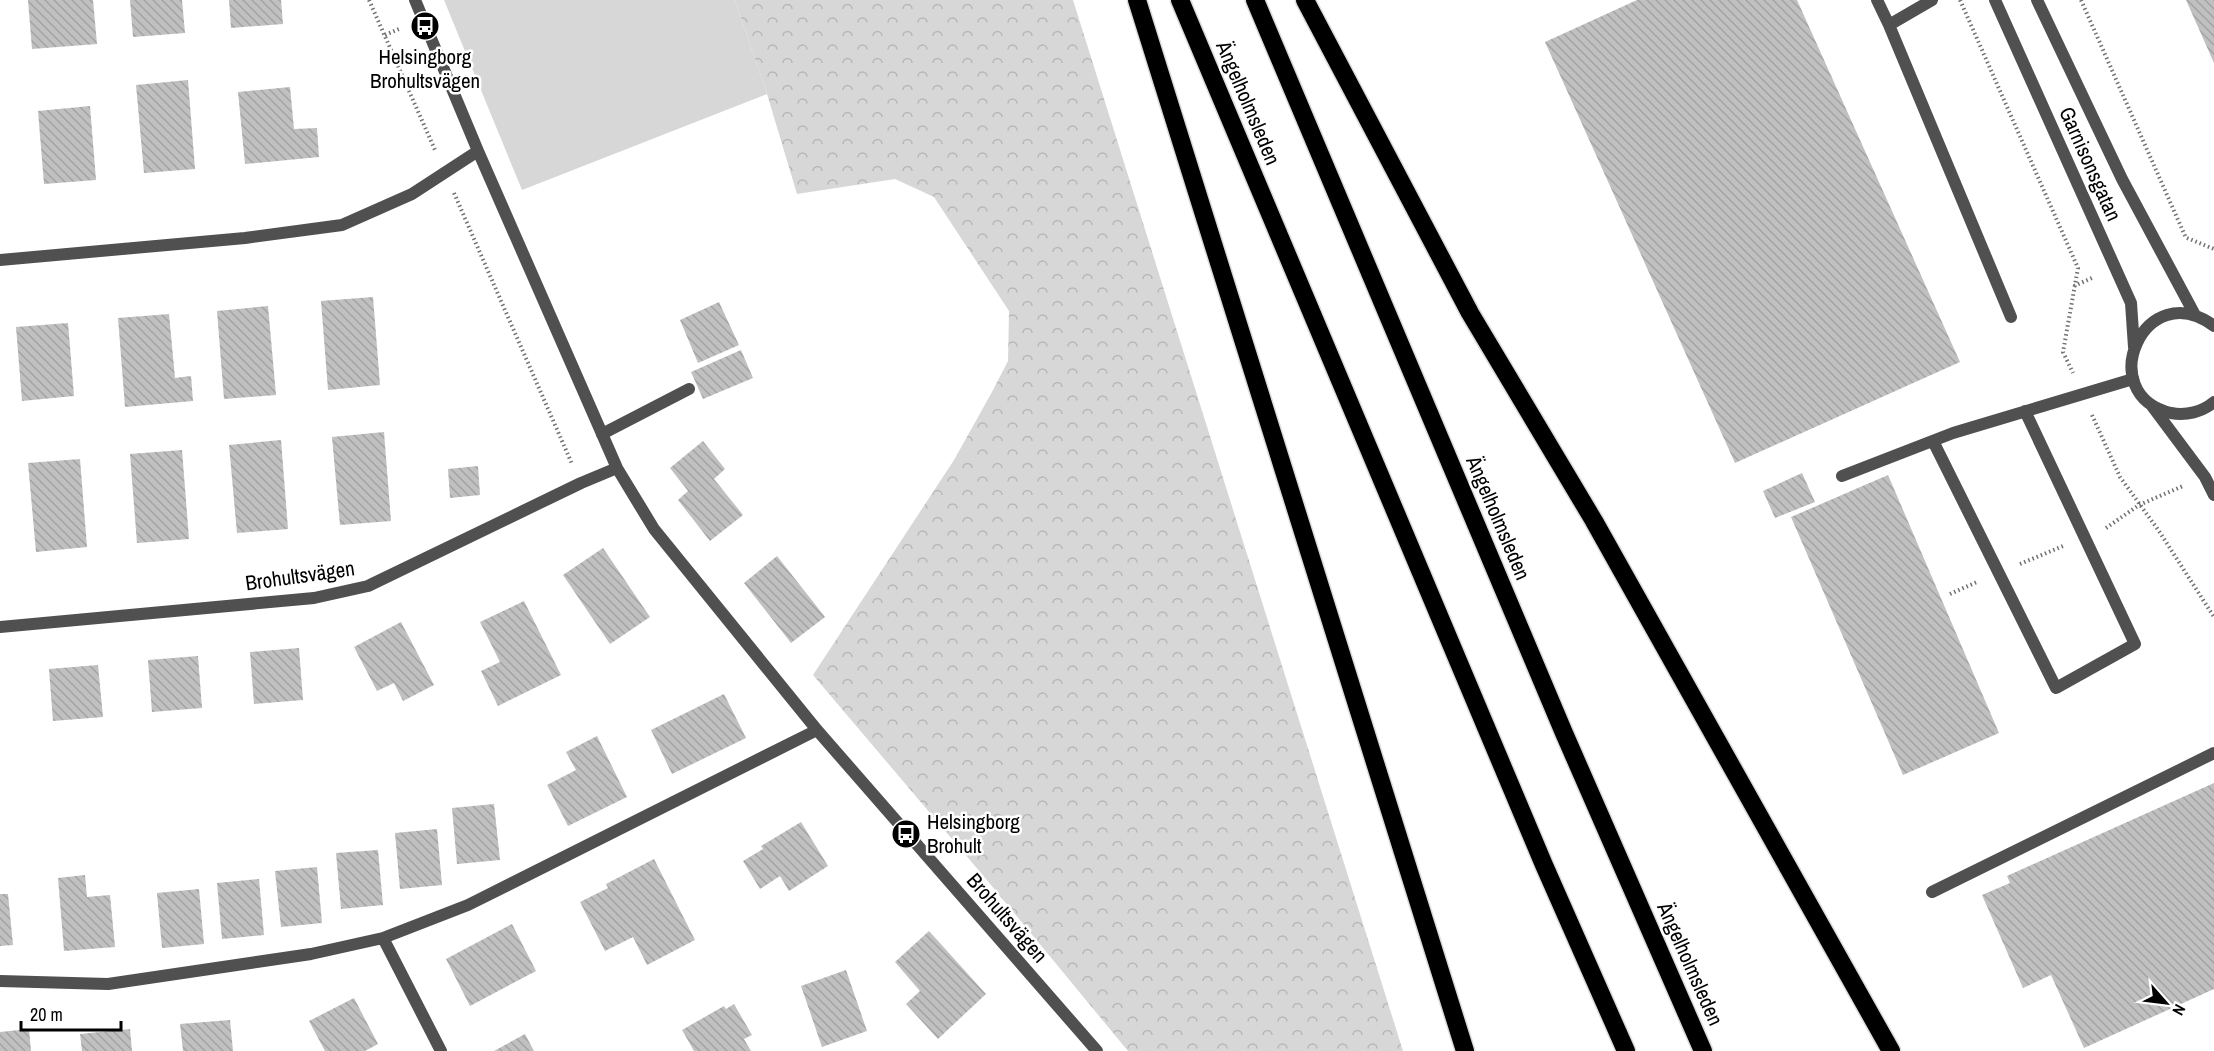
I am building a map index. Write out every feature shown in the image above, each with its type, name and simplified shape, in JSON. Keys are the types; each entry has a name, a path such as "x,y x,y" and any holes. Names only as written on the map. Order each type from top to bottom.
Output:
{"highway":[{"path":"1137,0 1465,1051"},
{"name":"Ängelholmsleden","path":"1180,0 1544,865 1626,1051"},
{"name":"Ängelholmsleden","path":"1255,0 1564,733 1703,1051"},
{"path":"1305,0 1470,313 1594,521 1891,1051"}],"street":[{"name":"Brohultsvägen","path":"415,0 478,152 617,468 654,529 817,730 1097,1051"},
{"path":"1877,0 2011,317"},
{"path":"1889,25 1932,0"},
{"name":"Garnisonsgatan","path":"1995,0 2131,303 2134,347 2131,358 2133,379"},
{"name":"Garnisonsgatan","path":"2037,0 2122,178 2198,316 2214,326"},
{"path":"0,260 245,238 342,225 403,198 446,174 478,152"},
{"path":"2134,347 2145,328 2163,317 2173,314 2198,316 2214,310"},
{"path":"1842,476 1933,441 2133,379 2139,392 2150,403 2205,477 2214,495"},
{"path":"602,434 689,389"},
{"path":"2150,403 2162,411 2189,414 2214,402"},
{"path":"1933,441 2056,688 2135,644 2025,411"},
{"name":"Brohultsvägen","path":"0,627 314,598 368,586 581,483 617,468"},
{"path":"0,981 108,984 311,954 383,938 468,905 817,730"},
{"path":"1932,892 2214,753"},
{"path":"383,938 441,1051"}],"path":[{"path":"369,0 581,483"},
{"path":"1960,0 2078,268 2063,352 2120,477 2159,531 2214,617"},
{"path":"2081,0 2186,238 2214,249"},
{"path":"386,36 399,29"},
{"path":"1950,594 2112,525 2139,505 2205,477"}],"green space":[{"path":"444,0 735,0 767,94 522,190"},
{"path":"735,0 1073,0 1403,1051 1128,1051 813,675 954,460 992,392 1008,361 1009,311 934,197 895,179 797,194 767,94"}],"building":[{"path":"28,0 93,0 97,44 32,49"},
{"path":"130,0 182,0 185,33 133,37"},
{"path":"229,0 281,0 283,24 231,28"},
{"path":"1637,0 1797,0 1960,362 1735,463 1545,42"},
{"path":"2186,0 2214,0 2214,63"},
{"path":"188,80 195,169 144,173 136,85"},
{"path":"290,87 294,129 317,128 319,157 245,164 238,92"},
{"path":"90,106 96,180 44,184 38,111"},
{"path":"373,297 380,385 328,390 321,301"},
{"path":"719,302 739,345 698,363 680,320"},
{"path":"268,306 276,395 224,399 217,311"},
{"path":"169,314 175,378 191,376 193,401 125,407 118,318"},
{"path":"68,323 74,396 22,401 16,327"},
{"path":"741,350 753,378 703,399 691,372"},
{"path":"384,432 391,521 340,525 332,437"},
{"path":"281,440 288,529 237,533 229,445"},
{"path":"703,441 725,469 714,479 743,515 710,541 678,500 688,491 670,468"},
{"path":"182,450 189,539 137,543 130,454"},
{"path":"80,459 87,547 36,552 28,463"},
{"path":"478,466 480,495 450,498 448,469"},
{"path":"1802,473 1815,502 1775,518 1763,491"},
{"path":"1888,475 1999,733 1903,775 1791,517"},
{"path":"603,548 650,617 610,644 563,575"},
{"path":"777,556 825,617 791,643 744,583"},
{"path":"524,601 561,675 498,706 481,671 500,662 480,622"},
{"path":"401,622 434,685 403,701 394,683 377,691 354,647"},
{"path":"299,648 303,700 254,704 250,652"},
{"path":"198,656 202,708 152,712 148,660"},
{"path":"98,665 103,717 53,721 49,669"},
{"path":"724,694 746,738 672,774 651,730"},
{"path":"597,736 627,797 568,826 547,785 576,770 566,752"},
{"path":"2214,783 2214,989 2084,1048 2051,975 2023,988 1982,895 2010,883 2007,876"},
{"path":"494,804 500,860 457,864 452,808"},
{"path":"801,822 828,866 789,891 780,876 760,889 743,861 763,849 761,846"},
{"path":"437,829 442,885 400,889 395,833"},
{"path":"378,850 383,905 341,909 336,853"},
{"path":"654,859 695,940 647,965 633,937 605,951 580,902 608,888 606,884"},
{"path":"317,867 322,923 281,927 275,871"},
{"path":"85,875 87,897 110,895 115,947 64,951 58,878"},
{"path":"259,879 264,935 222,939 217,883"},
{"path":"199,889 204,944 162,948 157,893"},
{"path":"0,894 8,894 13,945 0,946"},
{"path":"512,924 536,971 470,1006 446,959"},
{"path":"929,931 986,994 938,1039 906,1004 920,991 895,962"},
{"path":"846,970 867,1031 822,1047 801,986"},
{"path":"354,998 378,1044 365,1051 325,1051 309,1021"},
{"path":"734,1004 752,1035 744,1039 751,1051 694,1051 682,1030 724,1006 726,1009"},
{"path":"230,1020 233,1051 183,1051 180,1024"},
{"path":"29,1029 31,1051 0,1051 0,1032"},
{"path":"130,1029 132,1051 82,1051 80,1034"},
{"path":"525,1034 534,1051 494,1051"}],"place":[{"name":"Helsingborg Brohultsvägen","path":"425,26"},
{"name":"Helsingborg Brohult","path":"906,834"}]}
